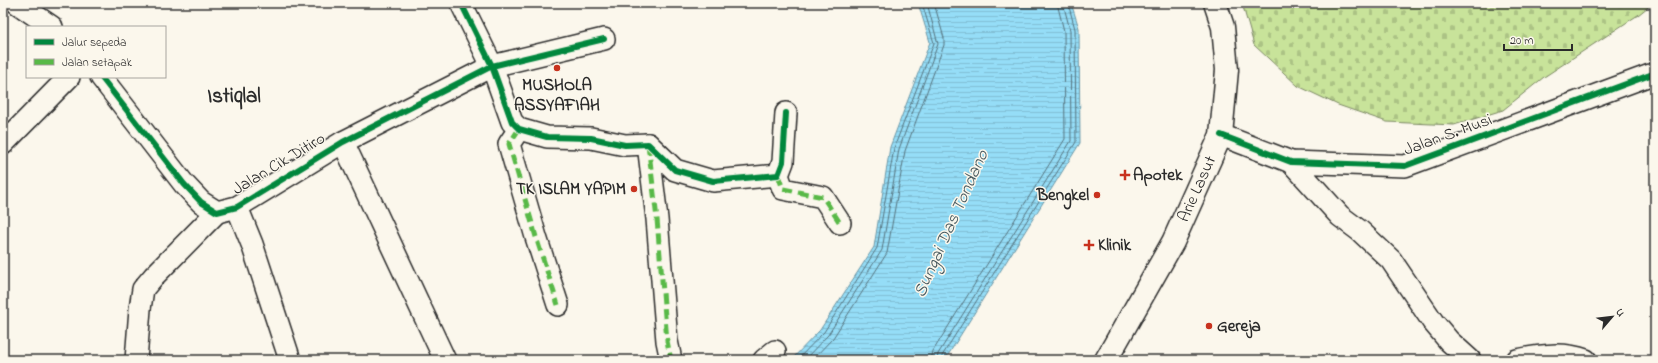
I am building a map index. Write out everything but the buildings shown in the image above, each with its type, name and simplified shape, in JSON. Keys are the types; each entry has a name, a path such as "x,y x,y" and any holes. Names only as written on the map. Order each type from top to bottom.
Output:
{"main road":[{"name":"Arie Lasut","path":"1106,360 1173,242 1221,135 1227,70 1223,27 1215,3"}],"street":[{"path":"17,3 51,26"},
{"path":"461,3 492,66 512,122 519,129 547,137 591,138 625,145 648,144 675,170 713,181 778,176"},
{"name":"Jalan Cik Ditiro","path":"136,360 143,289 154,276 227,210 343,142 492,66 604,39"},
{"name":"Jalan S. Musi","path":"1221,135 1291,162 1405,166 1655,74"},
{"path":"3,144 68,78"},
{"path":"103,78 184,184 201,202 227,210 252,244 290,360"},
{"path":"786,113 784,162 778,176 783,189 823,197 840,223"},
{"path":"519,129 509,144 536,237 558,305"},
{"path":"343,142 445,360"},
{"path":"648,144 657,219 667,341 671,360"},
{"path":"1291,162 1340,216 1360,231 1391,260 1449,342 1470,360"},
{"path":"1517,360 1536,355 1564,355 1586,360"}],"green space":[{"path":"1242,3 1653,3 1638,15 1544,77 1503,110 1454,125 1387,122 1338,105 1298,86 1254,45"}],"water":[{"name":"Sungai Das Tondano","path":"918,3 1071,3 1079,28 1080,143 945,360 791,360 820,330 874,247 890,147 930,42"}],"marked path":[{"path":"519,129 509,144 536,237 558,305"},
{"path":"648,144 657,219 667,341 671,360"},
{"path":"778,175 783,189 823,197 840,223"}],"cycle path":[{"path":"461,3 492,66 512,122 519,129 547,137 591,138 625,145 648,144 675,170 713,181 778,175 783,162 786,113"},
{"path":"102,78 184,184 201,202 217,212 237,207 343,142 492,66 604,39"},
{"path":"1221,135 1291,162 1405,166 1655,74"}],"place":[{"name":"MUSHOLA ASSYAFIAH","path":"557,68"},
{"name":"Apotek","path":"1125,175"},
{"name":"TK ISLAM YAPIM","path":"634,189"},
{"name":"Bengkel","path":"1097,195"},
{"name":"Klinik","path":"1089,245"},
{"name":"Gereja","path":"1209,326"}],"district":[{"name":"Istiqlal","path":"234,97"}]}
